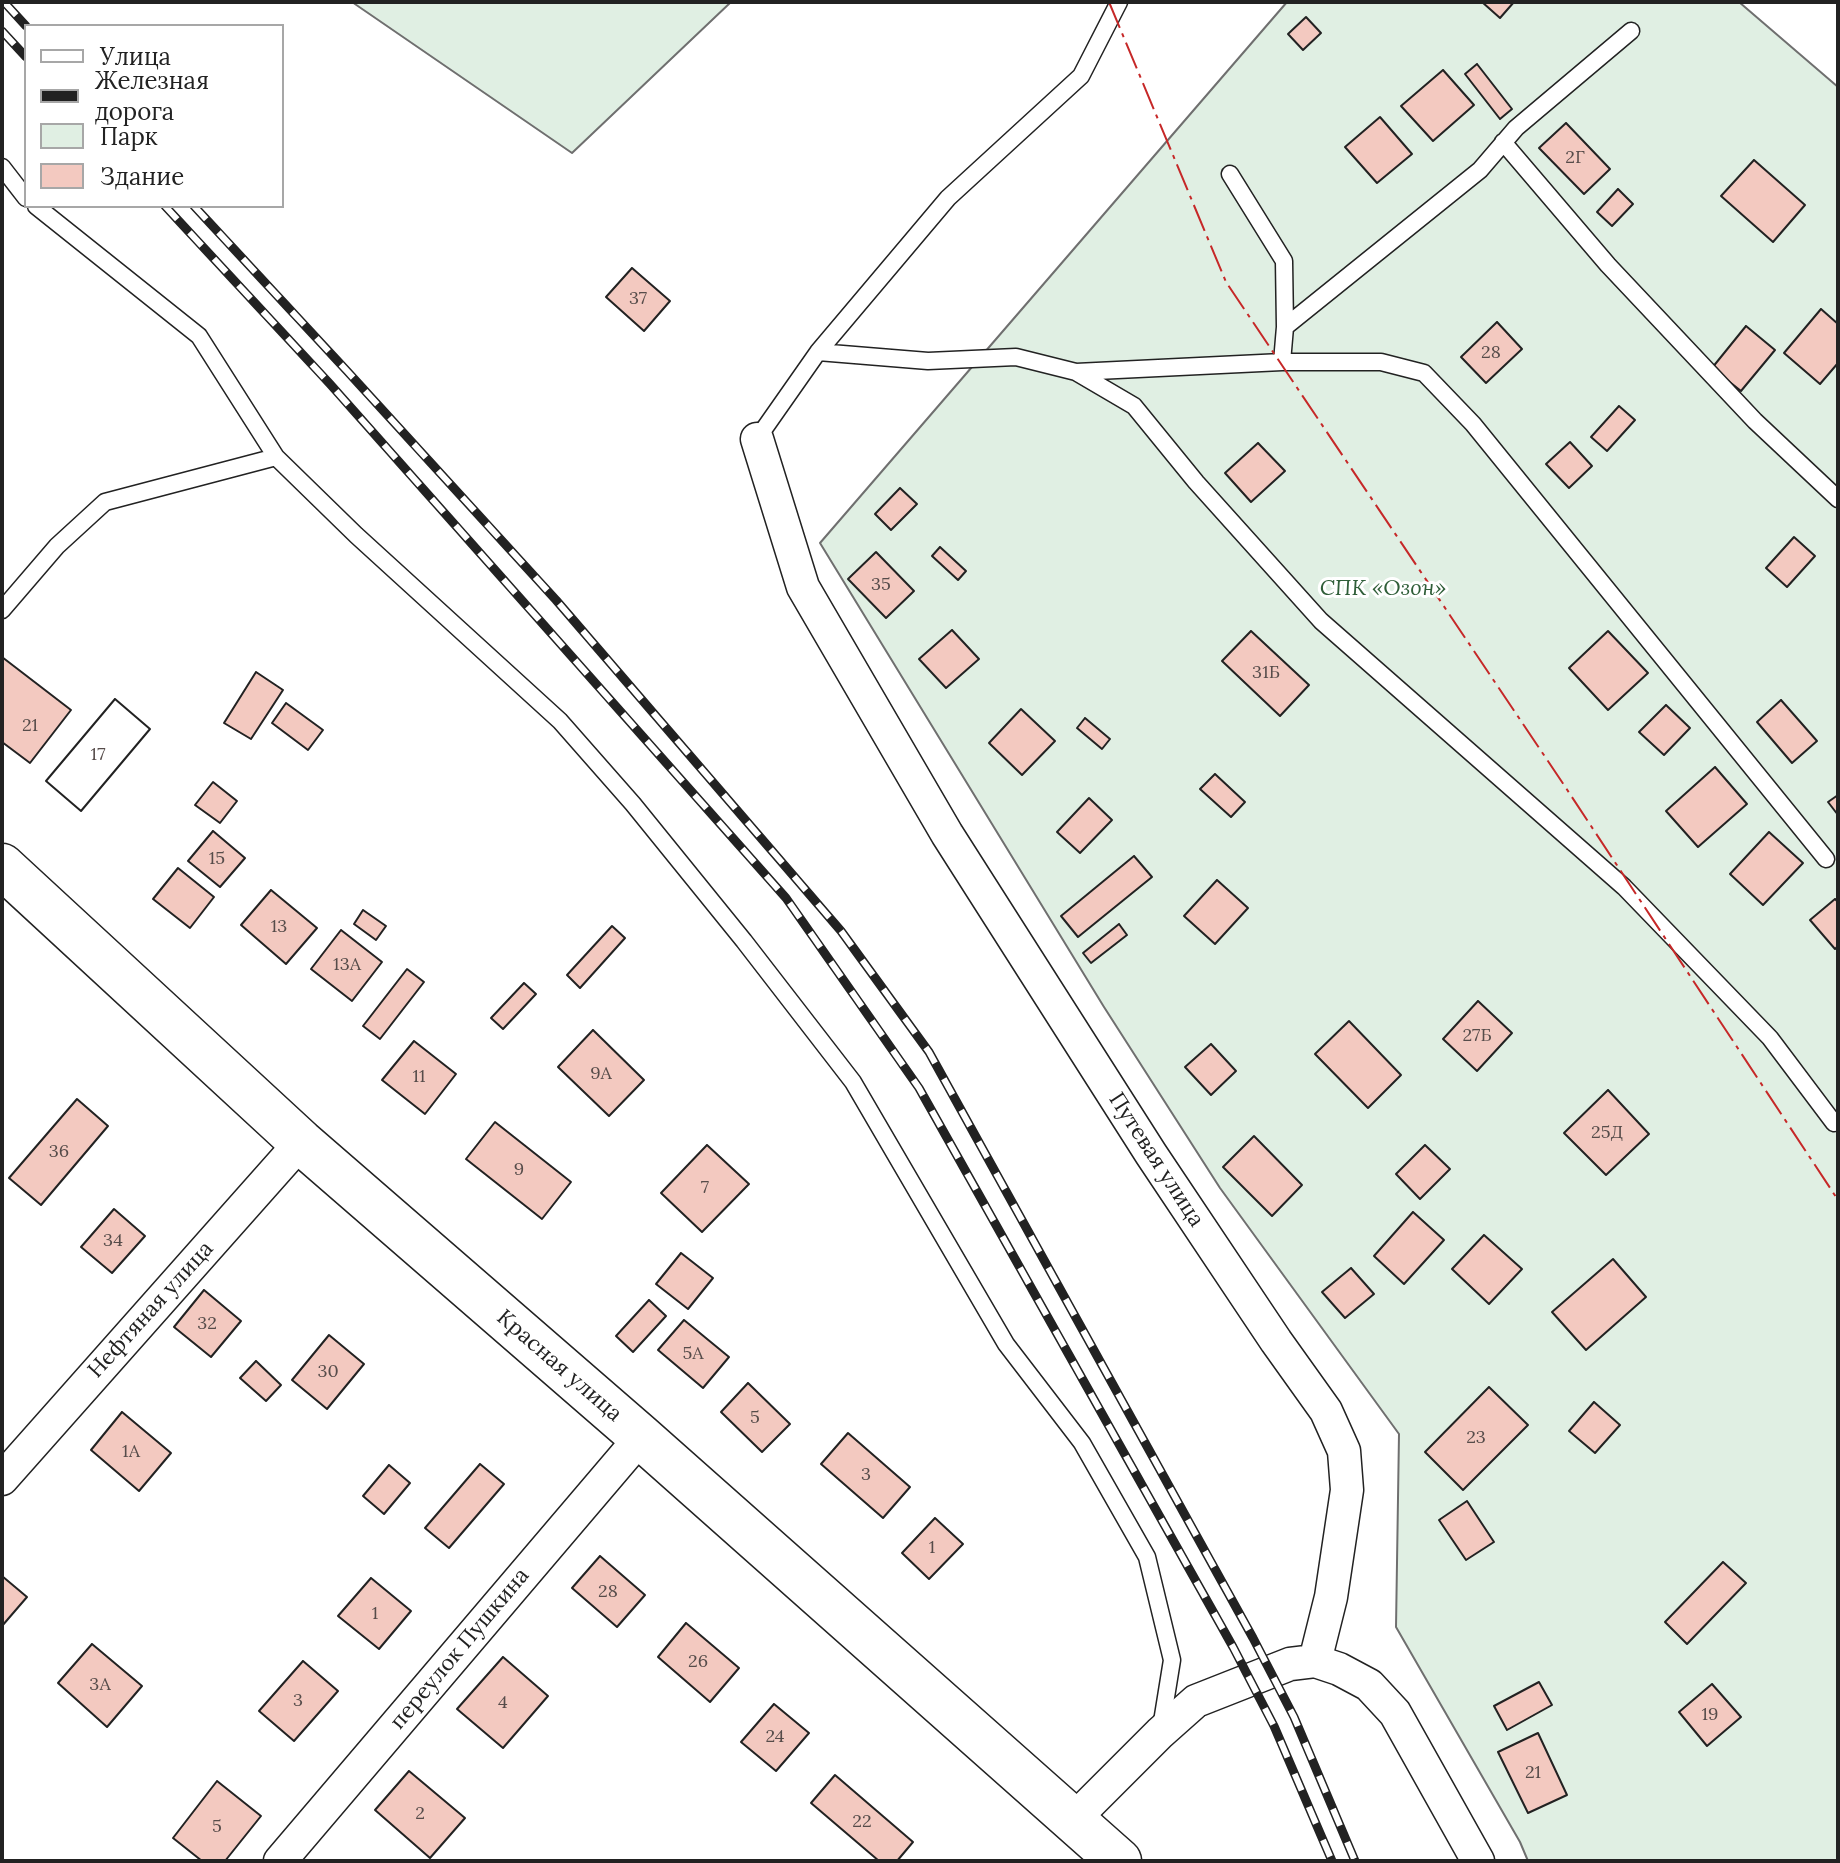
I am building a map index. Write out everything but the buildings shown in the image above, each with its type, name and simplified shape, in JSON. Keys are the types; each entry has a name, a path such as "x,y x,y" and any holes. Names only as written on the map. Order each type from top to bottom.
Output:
{"main road":[{"name":"Красная улица","path":"2,866 301,1142 641,1437 1119,1861"}],"street":[{"name":"Путевая улица","path":"757,439 803,587 955,847 1151,1154 1326,1411 1344,1451 1347,1490 1331,1597 1315,1661"},
{"name":"Нефтяная улица","path":"2,1479 301,1142"},
{"name":"переулок Пушкина","path":"280,1861 641,1437"},
{"path":"1073,1820 1196,1701 1290,1664 1315,1661 1339,1669 1369,1685 1395,1713 1478,1861"}],"lane":[{"path":"757,439 818,352 948,198 1081,76 1119,2"},
{"path":"1285,327 1480,170 1516,128 1631,31"},
{"path":"1503,142 1608,265 1755,421 1838,499"},
{"path":"2,167 24,195"},
{"path":"1230,174 1284,261 1282,362"},
{"path":"39,208 199,336 276,457 356,535 560,721 652,827 853,1082 1006,1344 1082,1443 1147,1557 1172,1660 1160,1733"},
{"path":"818,352 928,361 1016,357 1076,372 1134,406 1196,482 1321,621 1624,887 1770,1038 1834,1123"},
{"path":"1076,372 1282,362 1381,362 1424,373 1473,424 1826,859"},
{"path":"2,610 57,546 105,502 276,457"}],"green space":[{"path":"352,2 731,2 572,153"},
{"name":"СПК «Озон»","path":"1287,2 1739,2 1838,87 1838,1861 1528,1861 1396,1627 1399,1434 1220,1188 1104,1007 820,543"}],"railway":[{"path":"4,2 24,24"},
{"path":"2,31 24,55"},
{"path":"167,208 330,384 786,898 919,1088 1233,1647 1274,1726 1332,1861"},
{"path":"196,208 556,600 841,931 929,1052 1253,1638 1294,1717 1355,1861"}],"power":[{"path":"1109,2 1226,282 1838,1200"}]}
